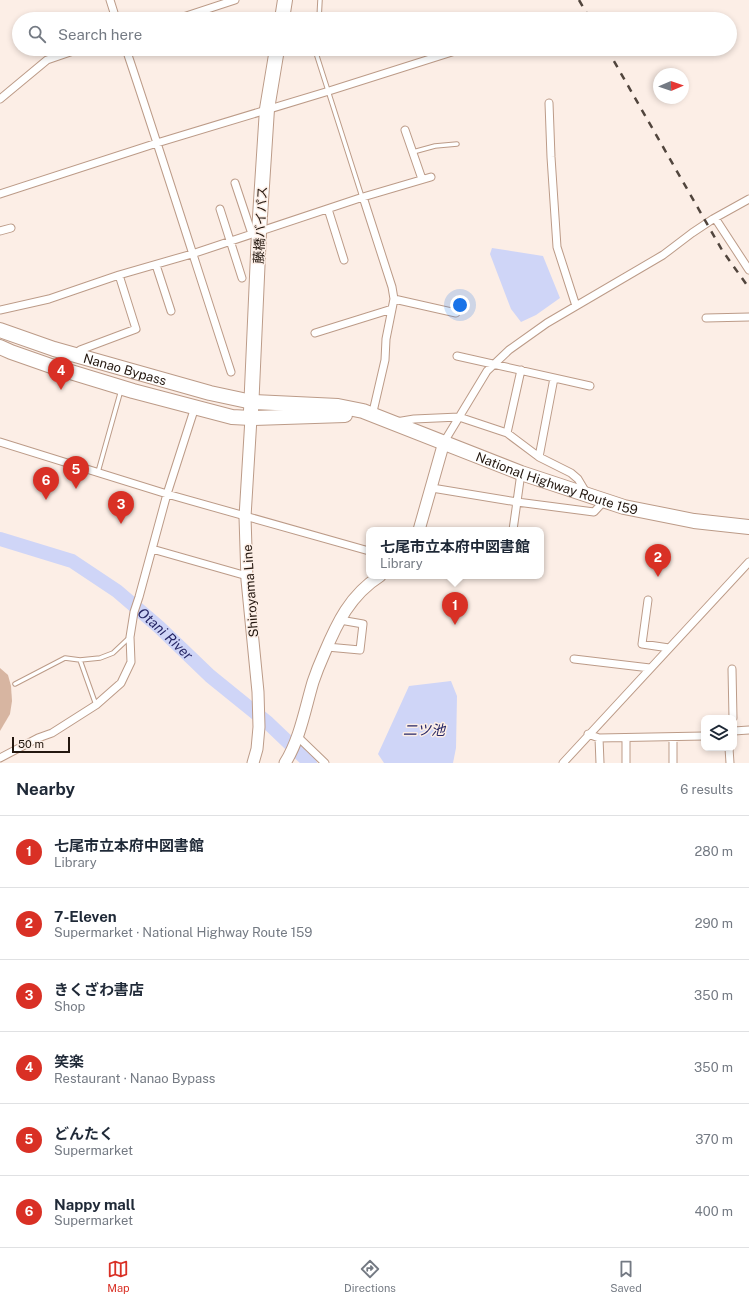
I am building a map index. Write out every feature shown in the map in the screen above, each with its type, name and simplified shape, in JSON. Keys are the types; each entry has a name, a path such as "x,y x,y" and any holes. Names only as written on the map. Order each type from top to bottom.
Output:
{"highway":[{"path":"283,12 285,0"},
{"name":"藤橋バイパス","path":"251,418 256,233 267,109 276,56"},
{"name":"Nanao Bypass","path":"0,330 54,349 185,386 252,402"},
{"name":"Nanao Bypass","path":"0,347 51,366 121,387 232,417 251,418"},
{"name":"National Highway Route 159","path":"252,402 338,406 363,411 372,416 521,472 624,507 694,521 749,527"},
{"name":"National Highway Route 159","path":"251,418 346,414 372,416"}],"main road":[{"name":"Shiroyama Line","path":"251,418 245,517 247,576 259,724 257,749 253,763"},
{"path":"420,527 444,442"},
{"path":"287,760 296,739 314,680 340,620 349,603 368,583 375,579"}],"street":[{"path":"110,0 114,12"},
{"path":"198,12 235,0"},
{"path":"0,99 47,60 56,56"},
{"path":"128,56 231,372"},
{"path":"0,194 157,143 439,56"},
{"path":"549,103 556,246 576,306"},
{"path":"405,130 422,179"},
{"path":"0,310 50,299 119,275 230,242 362,197 431,177"},
{"path":"235,183 256,233"},
{"path":"362,197 392,287 394,299 386,339 385,360 372,416"},
{"path":"444,442 487,371 509,350 526,337 663,254 715,218 749,198"},
{"path":"220,209 242,278"},
{"path":"328,209 344,260"},
{"path":"715,218 749,270"},
{"path":"0,231 11,228"},
{"path":"156,264 170,311"},
{"path":"79,356 80,350 136,328 119,275"},
{"path":"394,299 456,312"},
{"path":"315,333 392,309"},
{"path":"706,318 749,317"},
{"path":"457,356 590,386"},
{"path":"507,433 521,370"},
{"path":"539,457 554,378"},
{"path":"0,758 38,738 52,733 96,705 121,683 131,662 130,637 134,610 166,494 194,407"},
{"path":"390,422 414,419 459,417 507,433 539,457 571,473 578,479 587,494"},
{"path":"0,442 166,494 366,550"},
{"path":"513,527 521,472"},
{"path":"432,488 517,502 594,512 605,500"},
{"path":"152,549 247,576"},
{"path":"563,763 588,734 749,562"},
{"path":"648,600 642,644 669,648"},
{"path":"327,647 360,650 363,624 340,620"},
{"path":"574,659 650,668"},
{"path":"732,670 733,715"},
{"path":"737,731 749,730"},
{"path":"588,734 599,738 701,736"},
{"path":"673,737 673,763"},
{"path":"599,738 600,763"},
{"path":"626,738 626,763"},
{"path":"296,739 325,763"},
{"path":"729,751 730,763"}],"lane":[{"path":"319,12 320,0"},
{"path":"317,56 362,197"},
{"path":"413,152 435,146 457,144"},
{"path":"98,472 121,387"},
{"path":"15,684 65,658 80,660 100,658 113,653 130,637"},
{"path":"80,660 96,705"}],"shaded area":[{"path":"0,668 8,675 11,686 12,701 10,714 0,731"}],"water":[{"path":"492,248 543,256 560,298 536,315 521,322 511,309 490,254"},
{"name":"二ツ池","path":"451,681 457,696 456,748 453,763 384,763 378,754 409,686"}],"waterway":[{"name":"Otani River","path":"0,539 72,561 117,591 159,627 210,676 268,723 310,763"}],"railway":[{"path":"579,0 586,12"},
{"path":"611,56 722,250 749,288"}],"place":[{"name":"笑楽","path":"61,390"},
{"name":"どんたく","path":"76,489"},
{"name":"Nappy mall","path":"46,500"},
{"name":"きくざわ書店","path":"121,524"},
{"name":"7-Eleven","path":"658,577"},
{"name":"七尾市立本府中図書館","path":"455,625"}]}
